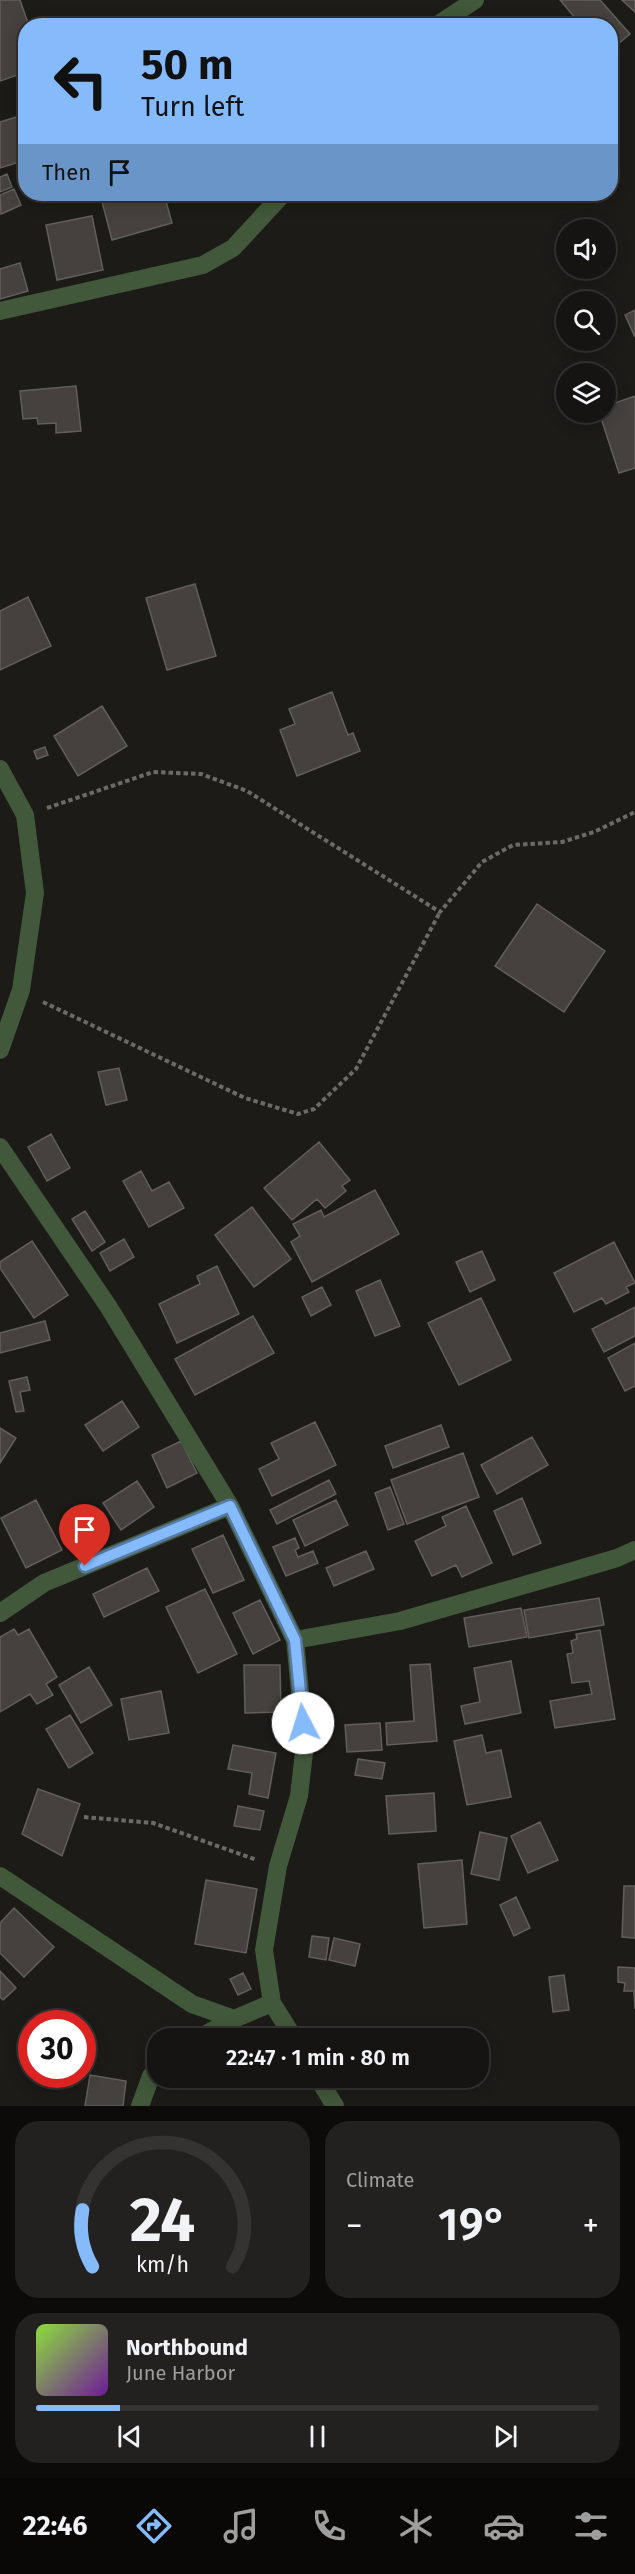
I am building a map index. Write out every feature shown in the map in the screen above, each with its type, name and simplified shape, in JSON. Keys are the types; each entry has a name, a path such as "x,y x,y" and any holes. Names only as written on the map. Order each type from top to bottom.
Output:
{"street":[{"path":"448,18 475,0"},
{"path":"0,311 203,265 234,248 277,201"},
{"path":"0,769 25,815 35,893 21,990 0,1050"},
{"path":"0,1147 108,1306 230,1506 295,1640 305,1744 299,1796 278,1866 264,1950 272,2003 288,2028"},
{"path":"0,1613 44,1583 230,1506"},
{"path":"295,1640 400,1621 616,1558 635,1550"},
{"path":"0,1876 192,2004 234,2019"},
{"path":"217,2028 272,2003"},
{"path":"140,2106 147,2087"},
{"path":"324,2088 335,2106"}],"path":[{"path":"25,815 153,772 201,774 247,791 440,912"},
{"path":"21,990 244,1098 298,1114 314,1109 356,1069 440,912 482,862 513,845 562,842 594,832 635,812"},
{"path":"84,1817 153,1824 278,1866"}],"building":[{"path":"0,0 20,0 26,18 18,18 18,75 0,81"},
{"path":"560,0 600,0 616,18 575,18"},
{"path":"622,0 635,0 635,12"},
{"path":"618,20 630,34 618,44"},
{"path":"18,116 18,162 0,168 0,122"},
{"path":"7,174 12,187 0,192 0,177"},
{"path":"14,189 21,205 1,214 0,195"},
{"path":"102,201 166,201 172,223 112,240"},
{"path":"92,216 103,270 57,280 46,225"},
{"path":"20,263 28,291 0,299 0,269"},
{"path":"635,310 635,337 625,315"},
{"path":"76,386 81,431 56,433 56,423 38,424 37,418 23,419 20,391"},
{"path":"635,396 635,468 619,473 603,423 616,423 616,403"},
{"path":"195,584 216,656 167,670 146,598"},
{"path":"28,597 51,646 0,670 0,611"},
{"path":"332,692 348,735 353,733 360,751 297,776 280,730 295,724 289,709"},
{"path":"102,706 127,746 78,776 54,736"},
{"path":"45,747 48,755 37,759 34,751"},
{"path":"537,904 605,951 564,1012 495,966"},
{"path":"119,1068 127,1100 106,1105 98,1072"},
{"path":"51,1134 70,1168 47,1181 28,1147"},
{"path":"319,1142 350,1180 342,1186 346,1191 325,1208 317,1199 292,1220 264,1188"},
{"path":"141,1171 152,1191 169,1182 184,1208 149,1227 123,1181"},
{"path":"375,1190 399,1234 312,1282 291,1242 300,1236 293,1224 321,1210 324,1217"},
{"path":"252,1207 291,1259 254,1287 215,1235"},
{"path":"85,1211 105,1242 92,1251 72,1219"},
{"path":"124,1239 134,1257 110,1271 100,1253"},
{"path":"32,1241 68,1295 34,1318 0,1268 0,1262"},
{"path":"614,1242 635,1283 626,1287 629,1292 606,1304 602,1298 574,1312 554,1273"},
{"path":"482,1251 495,1280 470,1292 456,1262"},
{"path":"217,1266 239,1314 177,1343 159,1304 200,1284 197,1276"},
{"path":"380,1280 400,1326 375,1336 356,1291"},
{"path":"322,1287 331,1305 311,1316 302,1297"},
{"path":"481,1298 511,1360 459,1385 428,1323"},
{"path":"635,1307 635,1336 604,1352 592,1329"},
{"path":"253,1316 274,1353 195,1395 175,1359"},
{"path":"45,1321 50,1340 0,1353 0,1333"},
{"path":"635,1343 635,1386 625,1391 608,1358"},
{"path":"27,1377 30,1390 20,1392 24,1411 16,1412 9,1381"},
{"path":"122,1401 139,1427 103,1451 85,1425"},
{"path":"315,1422 336,1465 272,1496 259,1469 279,1459 271,1443"},
{"path":"441,1425 449,1447 393,1468 385,1446"},
{"path":"0,1428 16,1438 0,1463"},
{"path":"532,1437 548,1465 497,1494 481,1465"},
{"path":"181,1441 197,1473 167,1488 152,1455"},
{"path":"463,1453 479,1497 407,1524 391,1480"},
{"path":"329,1480 336,1494 277,1524 270,1510"},
{"path":"137,1481 154,1507 121,1530 103,1503"},
{"path":"390,1487 404,1524 388,1530 375,1493"},
{"path":"522,1498 541,1543 513,1555 494,1511"},
{"path":"36,1500 62,1550 26,1568 1,1518"},
{"path":"336,1500 348,1525 305,1546 293,1520"},
{"path":"466,1506 492,1563 462,1577 456,1565 432,1576 415,1541 446,1526 442,1517"},
{"path":"223,1535 244,1580 213,1593 192,1549"},
{"path":"295,1538 299,1548 295,1550 298,1557 313,1551 318,1563 286,1576 273,1547"},
{"path":"366,1551 374,1569 334,1586 326,1568"},
{"path":"147,1568 159,1591 104,1617 93,1594"},
{"path":"205,1589 237,1654 198,1673 166,1607"},
{"path":"599,1598 604,1625 529,1638 524,1610"},
{"path":"260,1600 280,1640 253,1654 233,1613"},
{"path":"521,1608 527,1637 469,1647 464,1618"},
{"path":"14,1629 18,1635 29,1629 57,1677 46,1684 53,1695 37,1704 30,1694 0,1712 0,1637"},
{"path":"600,1630 615,1719 555,1728 550,1701 592,1694 589,1681 572,1683 567,1654 573,1653 571,1641 577,1639 576,1634"},
{"path":"511,1661 521,1713 465,1724 461,1706 480,1702 474,1668"},
{"path":"430,1664 437,1741 387,1745 386,1723 414,1721 410,1665"},
{"path":"244,1665 280,1665 281,1712 245,1713"},
{"path":"89,1667 112,1705 81,1723 59,1685"},
{"path":"161,1691 169,1733 129,1740 121,1699"},
{"path":"70,1715 93,1753 69,1768 46,1729"},
{"path":"380,1723 382,1750 347,1752 345,1725"},
{"path":"482,1735 486,1753 501,1750 511,1797 467,1805 454,1741"},
{"path":"233,1745 276,1753 268,1798 249,1794 252,1773 228,1769"},
{"path":"358,1759 385,1763 382,1779 355,1775"},
{"path":"38,1789 80,1804 62,1856 22,1834"},
{"path":"434,1793 436,1831 389,1834 386,1796"},
{"path":"238,1806 264,1811 260,1830 234,1826"},
{"path":"540,1822 558,1860 528,1873 511,1836"},
{"path":"480,1832 507,1838 499,1880 471,1874"},
{"path":"462,1860 467,1924 424,1928 418,1864"},
{"path":"206,1880 257,1889 246,1953 195,1944"},
{"path":"624,1886 635,1886 635,1938 622,1937"},
{"path":"516,1897 530,1928 514,1936 500,1905"},
{"path":"14,1908 54,1947 24,1977 0,1953 0,1923"},
{"path":"312,1936 329,1938 326,1960 309,1957"},
{"path":"334,1938 360,1944 355,1966 329,1960"},
{"path":"618,1967 635,1968 635,2009 634,1991 624,1991 625,1983 618,1982"},
{"path":"0,1971 16,1988 3,2000 0,1997"},
{"path":"243,1973 251,1989 238,1995 230,1979"},
{"path":"564,1975 569,2010 553,2012 549,1977"},
{"path":"96,2076 126,2081 123,2106 85,2106 88,2088 96,2088"}],"route":[{"path":"85,1566 230,1506 295,1640 303,1723"}]}
